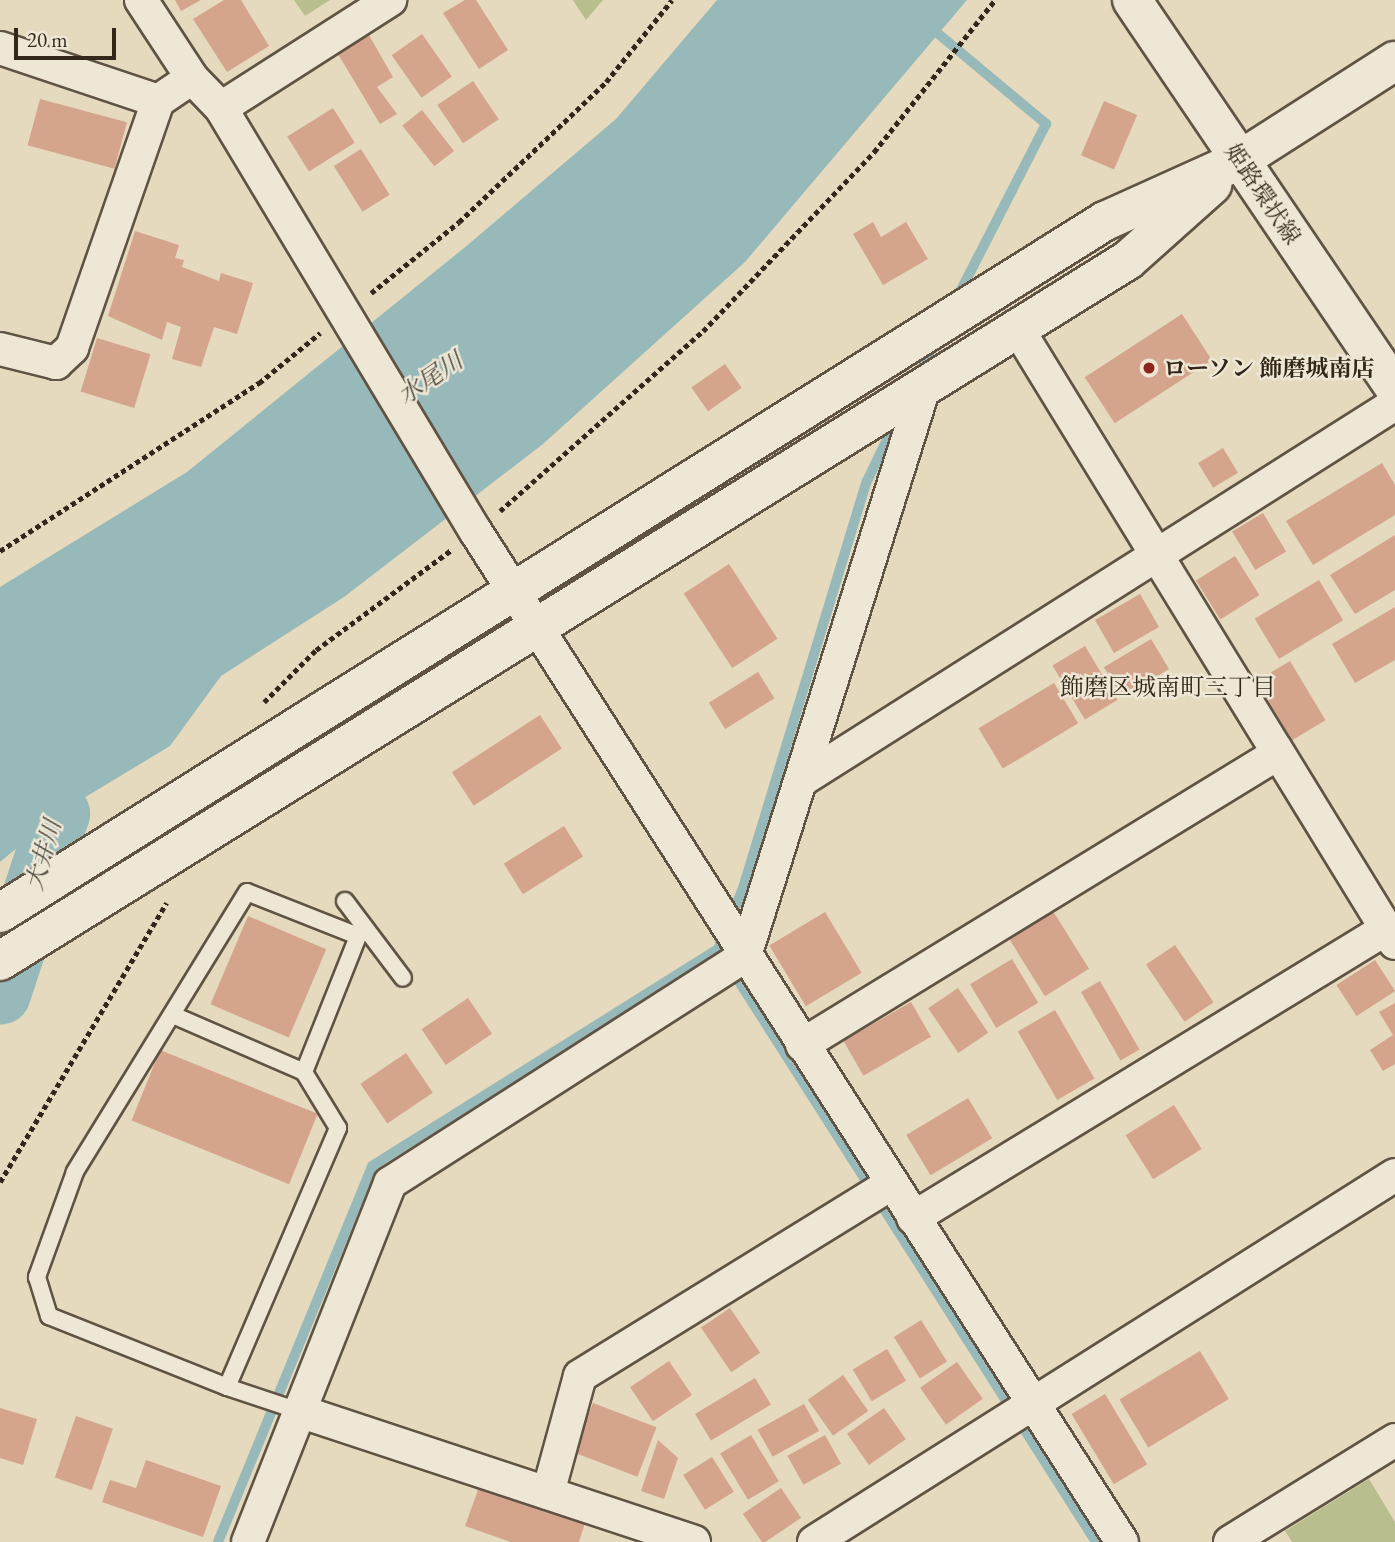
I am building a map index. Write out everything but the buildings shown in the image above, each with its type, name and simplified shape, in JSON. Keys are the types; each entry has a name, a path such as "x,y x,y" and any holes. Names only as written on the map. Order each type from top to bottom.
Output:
{"street":[{"path":"141,0 192,78 221,107 342,316 476,532 1122,1542"},
{"path":"221,107 390,0"},
{"name":"姫路環状線","path":"1132,0 1395,388"},
{"path":"0,48 158,101"},
{"path":"0,913 1105,221 1240,160 1395,61"},
{"path":"0,349 56,363 72,348 158,101 192,78"},
{"path":"0,961 540,631 1016,326 1128,260 1240,160"},
{"path":"914,1218 1391,936 1153,556 1016,326"},
{"path":"248,1542 390,1183 745,956 805,778 925,384"},
{"path":"805,778 1395,404"},
{"path":"802,1045 1277,754"},
{"path":"814,1542 1395,1175"},
{"path":"548,1493 580,1377 891,1184"},
{"path":"299,1411 694,1542"},
{"path":"1230,1542 1395,1440"}],"lane":[{"path":"299,1411 233,1389 49,1315 37,1277 75,1171 247,892 363,934"},
{"path":"345,901 363,934 402,978"},
{"path":"304,1072 363,934"},
{"path":"173,1015 304,1072 338,1128 233,1389"}],"path":[{"path":"0,551 259,383 460,222 597,91 672,0"},
{"path":"258,708 316,650 476,532 703,331 874,152 995,0"},
{"path":"0,1182 171,895"}],"green space":[{"path":"294,0 330,0 305,16"},
{"path":"573,0 603,0 586,20"},
{"path":"1369,1479 1395,1522 1395,1542 1292,1542 1285,1531"}],"water":[{"name":"水尾川","path":"717,0 967,0 745,262 543,444 344,597 221,676 170,746 59,813 0,862 0,587 187,472 464,248 616,119"}],"waterway":[{"path":"929,26 1046,124 957,298"},
{"path":"918,376 936,340"},
{"path":"218,1542 372,1166 718,949 743,888 867,481 897,419"},
{"name":"大井川","path":"0,730 59,813 0,994"},
{"path":"731,969 1096,1542"}],"place":[{"name":"ローソン 飾磨城南店","path":"1149,368"}],"district":[{"name":"飾磨区城南町三丁目","path":"1168,687"}]}
